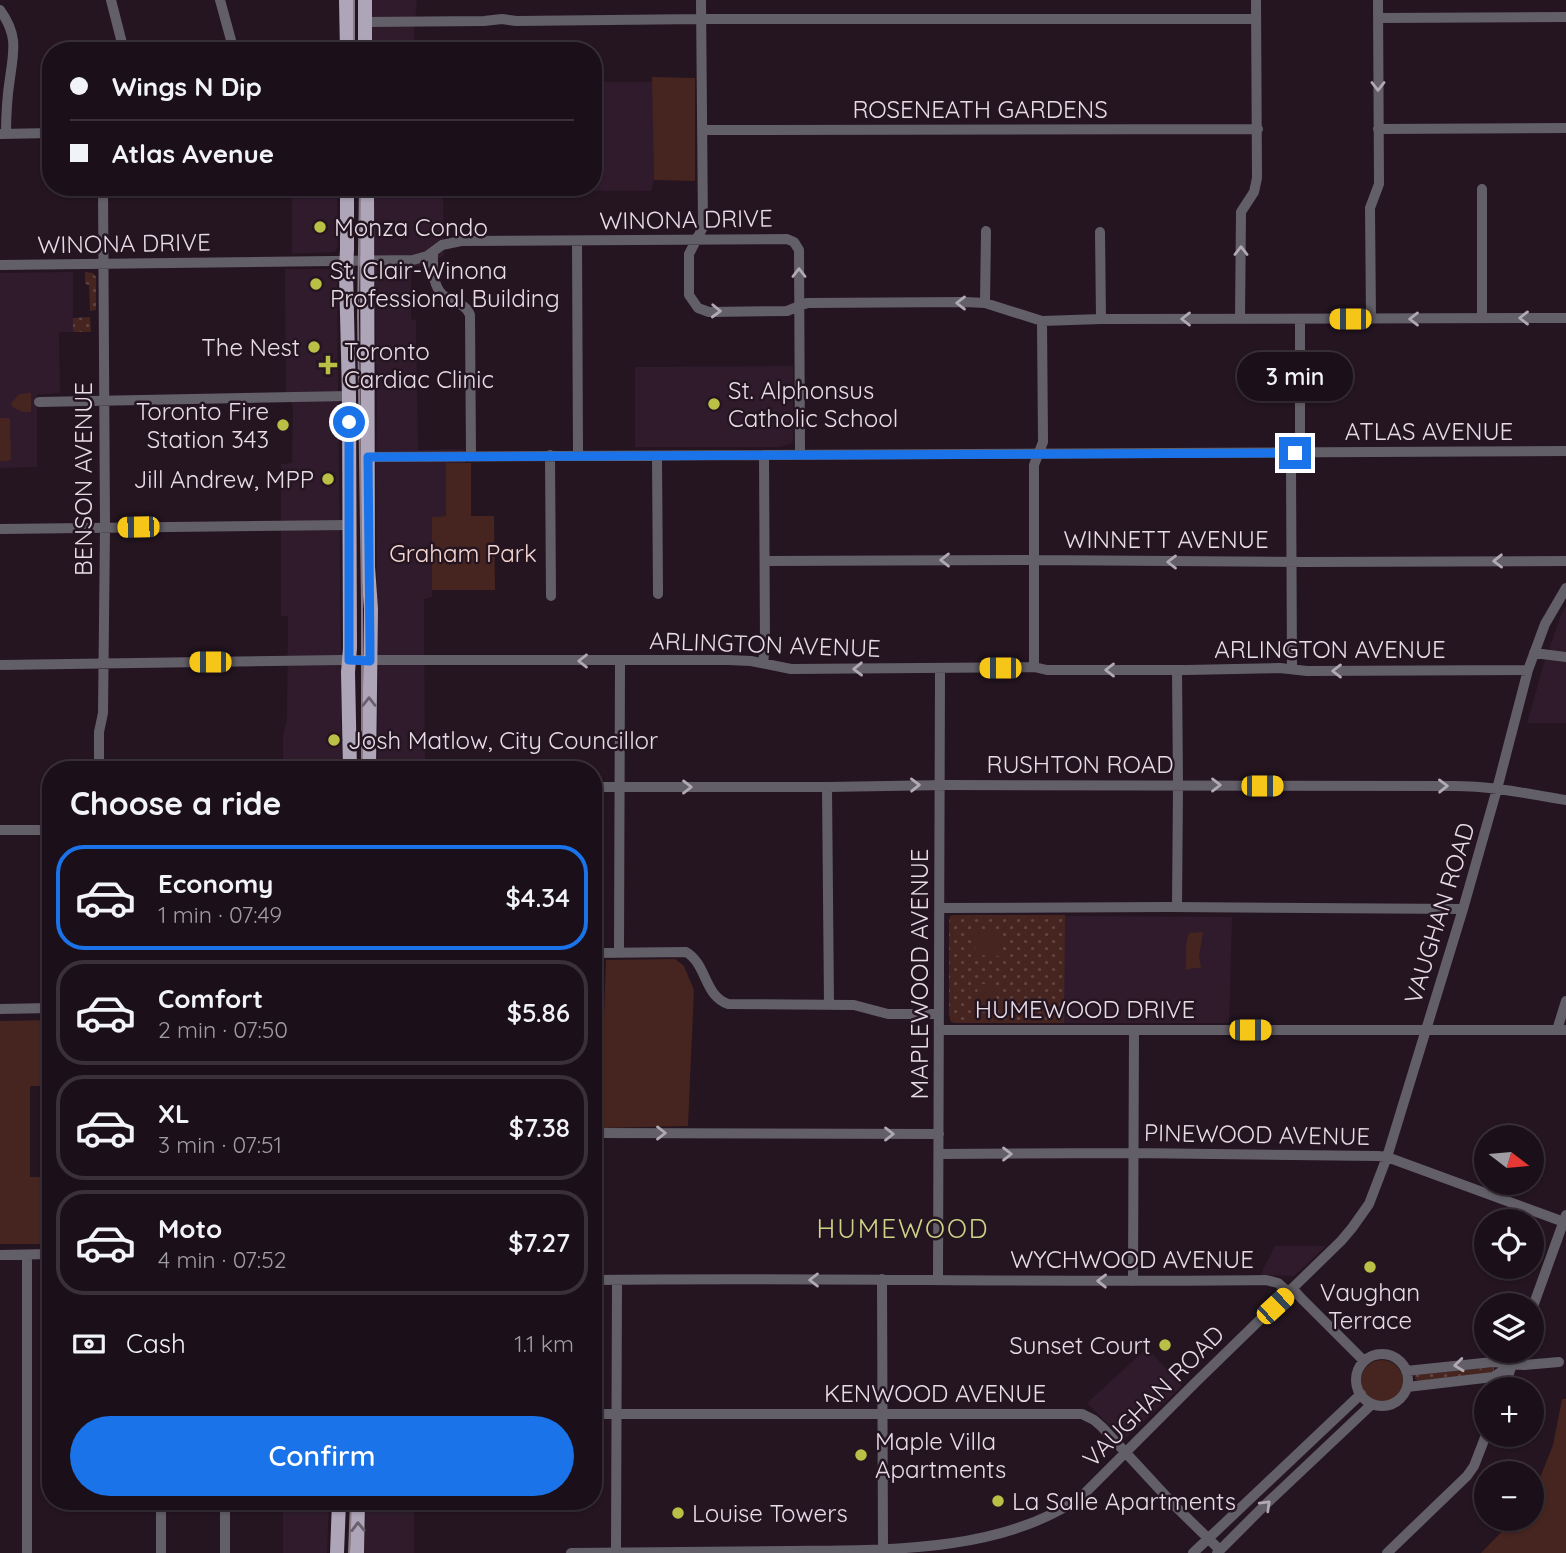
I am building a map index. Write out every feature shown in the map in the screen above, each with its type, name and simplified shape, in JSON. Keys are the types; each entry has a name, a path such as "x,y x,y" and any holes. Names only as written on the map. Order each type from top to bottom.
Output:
{"main road":[{"path":"346,0 347,42"},
{"path":"365,0 365,42"},
{"path":"347,196 350,761"},
{"path":"367,196 368,567 371,610 369,761"},
{"path":"337,1553 339,1510"},
{"path":"358,1510 358,1553"}],"street":[{"path":"111,0 122,42"},
{"path":"220,0 232,42"},
{"path":"701,0 703,227 689,254 689,295 694,305 701,310 787,312 807,303 985,303 1042,321 1566,318"},
{"path":"1240,319 1241,212 1257,183 1256,0"},
{"path":"1371,319 1370,208 1378,186 1378,0"},
{"path":"0,10 12,32 15,53 3,134 42,133"},
{"path":"1378,18 1566,17"},
{"path":"365,22 502,19 1256,19"},
{"path":"1378,129 1566,128"},
{"name":"ROSENEATH GARDENS","path":"703,130 1258,129"},
{"path":"1482,189 1482,318"},
{"name":"BENSON AVENUE","path":"99,761 99,732 103,713 105,528 103,196"},
{"path":"985,303 986,231"},
{"path":"1100,232 1101,319"},
{"name":"WINONA DRIVE","path":"0,265 419,260 442,245 461,241 778,239 791,240 799,250 800,306"},
{"path":"577,241 578,456"},
{"path":"433,253 435,280 441,293 467,308 470,314 471,456"},
{"path":"800,306 800,456"},
{"path":"1292,668 1292,464 1300,442 1300,320"},
{"path":"1034,667 1034,465 1043,442 1042,321"},
{"path":"39,402 349,396"},
{"name":"ATLAS AVENUE","path":"368,457 1566,451"},
{"path":"763,663 764,455"},
{"path":"550,456 551,596"},
{"path":"657,456 658,594"},
{"path":"0,528 350,525"},
{"name":"WINNETT AVENUE","path":"765,561 1566,561"},
{"name":"VAUGHAN ROAD","path":"571,1553 845,1552 948,1547 998,1538 1065,1510 1081,1497 1341,1241 1362,1215 1376,1189 1463,909 1528,670 1545,624 1566,588"},
{"path":"1534,653 1566,657"},
{"name":"ARLINGTON AVENUE","path":"0,665 349,660 728,660 791,669 1034,667 1046,670 1528,670"},
{"path":"619,953 620,660"},
{"name":"MAPLEWOOD AVENUE","path":"938,1279 940,668"},
{"path":"1177,670 1177,907"},
{"name":"RUSHTON ROAD","path":"602,788 1485,786 1566,800"},
{"path":"827,787 829,1005"},
{"path":"0,830 42,830"},
{"path":"940,908 1463,909"},
{"name":"HUMEWOOD DRIVE","path":"602,953 686,952 695,959 714,995 728,1004 858,1006 888,1014 939,1014"},
{"path":"1562,1030 1566,1000"},
{"path":"0,1009 42,1008"},
{"name":"HUMEWOOD DRIVE","path":"940,1030 1562,1030"},
{"path":"1133,1281 1134,1030"},
{"path":"602,1133 939,1134"},
{"name":"PINEWOOD AVENUE","path":"939,1154 1343,1154 1387,1157 1565,1219"},
{"path":"1538,1293 1565,1219"},
{"path":"0,1255 42,1254"},
{"path":"27,1255 27,1553"},
{"path":"882,1279 883,1550"},
{"name":"WYCHWOOD AVENUE","path":"602,1280 1266,1280 1291,1291"},
{"path":"617,1280 617,1552"},
{"path":"1291,1291 1364,1361"},
{"path":"1380,1354 1396,1358 1406,1371 1408,1379 1404,1395 1390,1405 1372,1404 1357,1386 1359,1368 1372,1356 1380,1354"},
{"path":"1406,1371 1493,1362 1512,1365 1559,1362"},
{"path":"1407,1387 1493,1377 1512,1365"},
{"path":"1508,1377 1512,1365"},
{"path":"1193,1553 1361,1394"},
{"path":"1219,1552 1372,1404"},
{"name":"KENWOOD AVENUE","path":"602,1414 1082,1414 1094,1420 1219,1552"},
{"path":"1387,1553 1467,1476 1481,1447"},
{"path":"161,1510 161,1553"},
{"path":"225,1510 225,1553"}],"shaded area":[{"path":"372,0 417,0 415,42 372,42"},
{"path":"602,82 653,82 654,180 651,191 602,191"},
{"name":"Monza Condo","path":"292,196 337,196 338,246 335,252 292,254"},
{"path":"373,196 443,196 444,255 427,266 411,267 411,319 416,320 418,450 463,449 465,463 446,464 446,516 432,517 432,597 424,599 425,761 378,761"},
{"path":"285,269 332,269 337,272 342,761 283,761 283,735 287,719 288,616 281,616 281,464 292,463 293,407 286,391"},
{"path":"73,272 73,332 59,332 60,393 37,395 37,467 0,468 0,273"},
{"name":"St. Alphonsus Catholic School","path":"793,366 793,441 790,444 780,447 635,447 635,367"},
{"path":"1566,606 1566,723 1527,723 1544,663"},
{"path":"950,916 1232,917 1229,1023 951,1022 949,922"},
{"path":"1275,1246 1326,1246 1294,1276 1262,1275"},
{"path":"1147,1348 1182,1386 1124,1440 1087,1403"},
{"path":"283,1510 329,1510 327,1553 283,1553"},
{"path":"366,1510 414,1510 414,1553 364,1553"}],"green space":[{"path":"652,77 695,78 695,181 654,180"},
{"path":"85,272 93,273 96,277 96,310 90,311 89,285 85,284"},
{"path":"90,317 91,332 73,332 73,318"},
{"path":"31,393 31,412 22,412 11,406 19,394"},
{"path":"0,418 10,418 11,459 8,461 0,461"},
{"name":"Graham Park","path":"446,463 471,463 471,516 494,516 495,590 432,590 432,517 446,516"},
{"path":"1065,915 1064,1023 951,1022 949,922 950,916"},
{"path":"997,931 1003,956 976,955 974,933"},
{"path":"1203,932 1199,957 1201,968 1185,970 1189,933"},
{"path":"675,959 684,966 694,990 688,1126 602,1128 606,960"},
{"path":"977,984 995,984 997,1004 979,1005"},
{"path":"42,1020 42,1086 30,1086 30,1177 42,1177 42,1244 0,1244 0,1021"},
{"path":"1382,1360 1397,1366 1403,1381 1397,1396 1382,1402 1367,1396 1361,1381 1367,1366"},
{"path":"1494,1367 1494,1372 1419,1381 1415,1379 1415,1375"},
{"path":"1562,1399 1566,1399 1566,1553 1481,1553 1502,1531 1544,1531 1544,1468 1553,1445"}],"tram line":[{"path":"354,0 354,42"},
{"path":"360,196 358,316 362,761"},
{"path":"349,1553 351,1510"}],"place":[{"name":"Monza Condo","path":"320,227"},
{"name":"St. Clair-Winona Professional Building","path":"316,284"},
{"name":"The Nest","path":"314,347"},
{"name":"Toronto Cardiac Clinic","path":"328,365"},
{"name":"St. Alphonsus Catholic School","path":"714,404"},
{"name":"Toronto Fire Station 343","path":"283,425"},
{"name":"Jill Andrew, MPP","path":"328,479"},
{"name":"Josh Matlow, City Councillor","path":"334,740"},
{"name":"Vaughan Terrace","path":"1370,1267"},
{"name":"Sunset Court","path":"1165,1345"},
{"name":"Maple Villa Apartments","path":"861,1455"},
{"name":"La Salle Apartments","path":"998,1501"},
{"name":"Louise Towers","path":"678,1513"}],"district":[{"name":"HUMEWOOD","path":"903,1228"}],"route":[{"path":"349,422 349,660 357,661 370,661 368,457 1295,453"}]}
